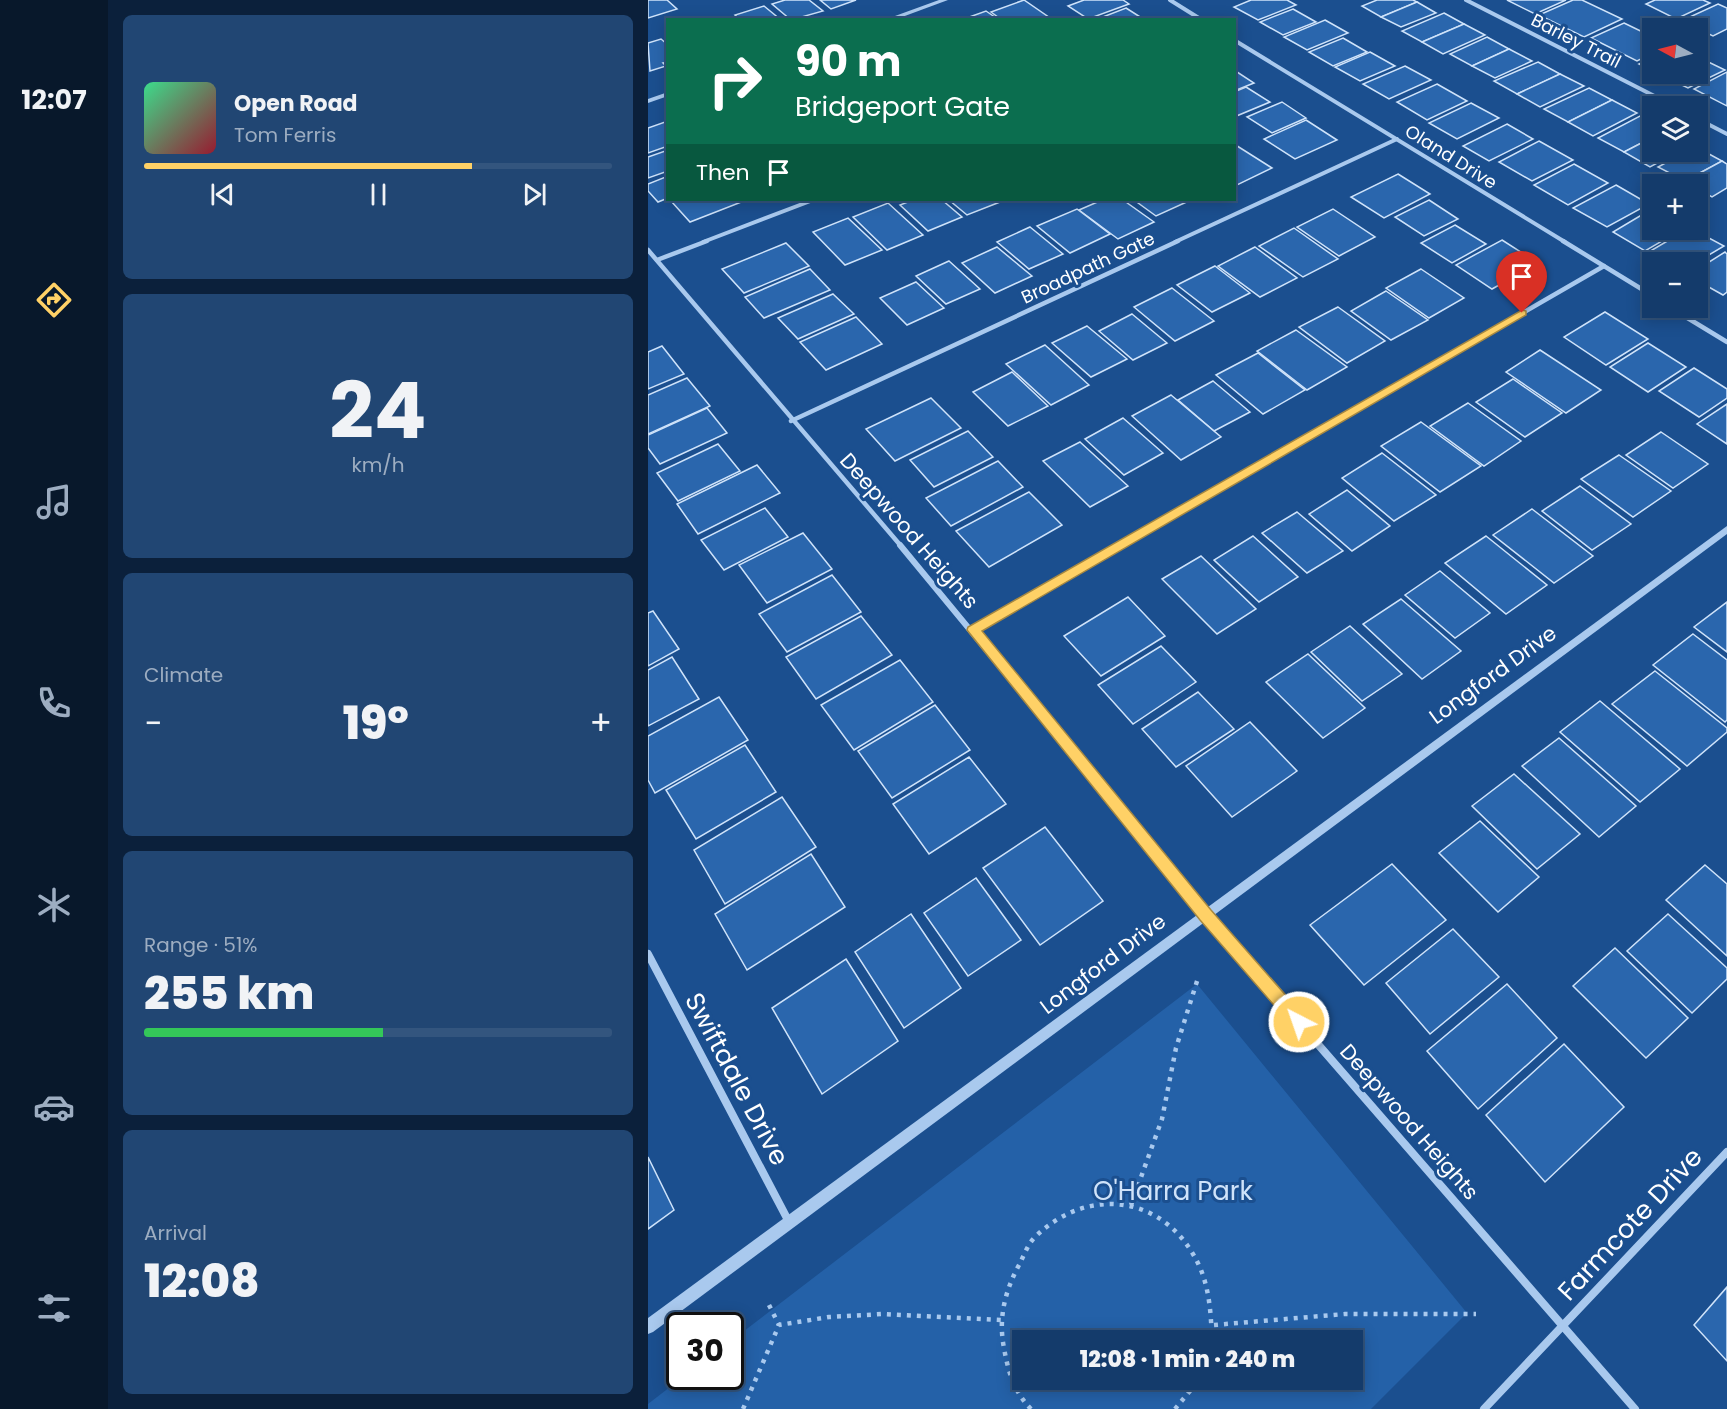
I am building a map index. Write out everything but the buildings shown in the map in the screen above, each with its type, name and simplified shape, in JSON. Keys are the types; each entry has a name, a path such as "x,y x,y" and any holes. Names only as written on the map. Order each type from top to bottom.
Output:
{"street":[{"path":"893,18 945,0"},
{"path":"1170,0 1199,18"},
{"name":"Barley Trail","path":"1466,0 1654,96"},
{"name":"Oland Drive","path":"1236,41 1642,289"},
{"path":"648,101 666,95"},
{"path":"1708,124 1727,134"},
{"name":"Broadpath Gate","path":"791,421 1397,139"},
{"path":"657,260 810,201"},
{"name":"Deepwood Heights","path":"648,250 791,421 973,630 1205,915 1635,1409"},
{"path":"973,630 1604,266"},
{"path":"1687,318 1727,342"},
{"name":"Longford Drive","path":"648,1327 1727,528"},
{"name":"Swiftdale Drive","path":"648,954 789,1223"},
{"name":"Farmcote Drive","path":"1484,1409 1727,1152"}],"path":[{"path":"1131,1205 1162,1119 1176,1048 1198,978"},
{"path":"1031,1409 1008,1369 1001,1320 1007,1287 1033,1238 1063,1215 1097,1203 1131,1205 1164,1219 1189,1245 1205,1281 1213,1330"},
{"path":"743,1409 779,1325 769,1305"},
{"path":"1214,1325 1254,1320 1409,1312 1476,1314"},
{"path":"779,1325 829,1317 883,1314 1001,1320"},
{"path":"1175,1409 1194,1390"}],"green space":[{"name":"O'Harra Park","path":"1197,984 1467,1313 1371,1409 648,1409 648,1404 666,1390 744,1390 744,1331"}],"route":[{"path":"1299,1022 1205,915 973,630 1522,313"}]}
